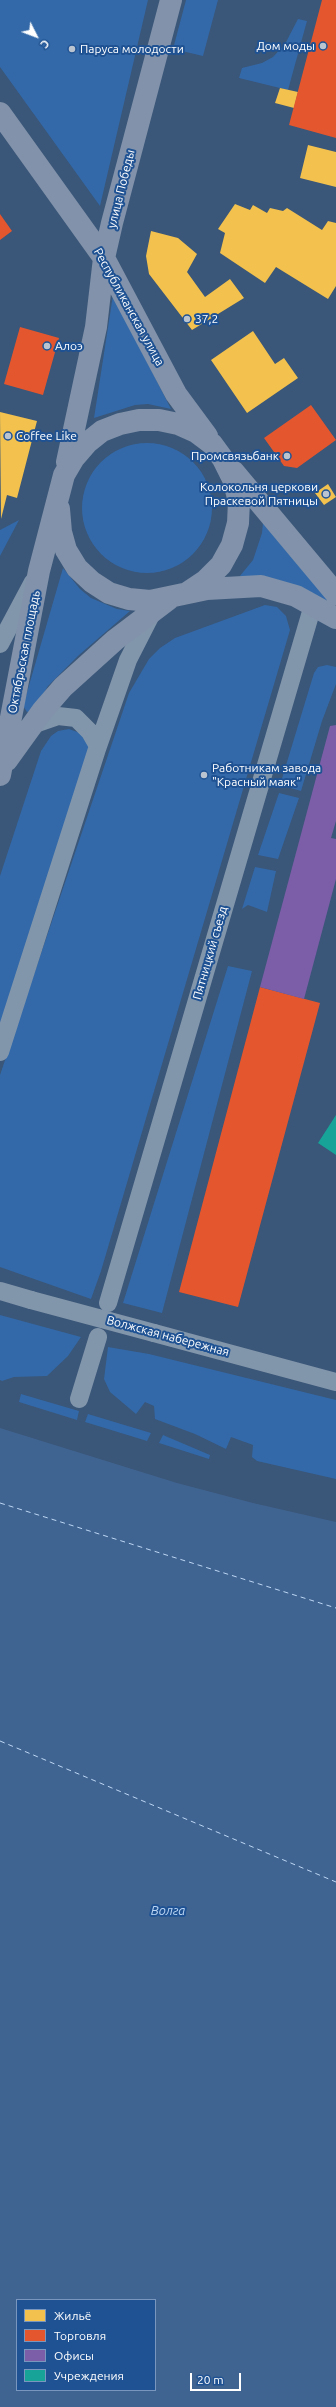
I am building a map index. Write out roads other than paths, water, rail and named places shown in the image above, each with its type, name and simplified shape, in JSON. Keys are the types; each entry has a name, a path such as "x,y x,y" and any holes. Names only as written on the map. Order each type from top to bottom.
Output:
{"main road":[{"name":"улица Победы","path":"61,482 73,439 96,327 104,258 170,0"},
{"name":"Республиканская улица","path":"0,113 104,258 176,394 218,452 336,594"},
{"name":"Октябрьская площадь","path":"140,420 159,420 178,424 196,432 218,452 233,479 239,501 238,523 232,545 221,565 205,581 170,600 85,666 63,687 32,725 1,771 39,571 61,482 74,458 97,435 120,424 140,420"},
{"name":"Октябрьская площадь","path":"61,482 60,525 64,544 77,568 109,593 129,599 150,601 170,600 230,587 261,586 279,589 336,618"}],"street":[{"path":"0,644 39,571"},
{"path":"0,1052 98,746 128,660 170,600"},
{"name":"Пятницкий съезд","path":"108,1302 313,605"},
{"path":"0,700 8,713 10,729"},
{"path":"32,725 58,716 76,718 90,732 98,746"},
{"name":"Волжская набережная","path":"0,1291 336,1382"},
{"path":"79,1399 98,1337"}],"water":[{"name":"Волга","path":"0,1428 177,1483 253,1503 336,1522 336,2407 0,2407"}],"place":[{"name":"Дом моды","path":"323,46"},
{"name":"Паруса молодости","path":"72,49"},
{"name":"37,2","path":"187,319"},
{"name":"Алоэ","path":"47,346"},
{"name":"Coffee Like","path":"8,436"},
{"name":"Промсвязьбанк","path":"287,456"},
{"name":"Колокольня церкови Праскевой Пятницы","path":"326,494"},
{"name":"Работникам завода \"Красный маяк\"","path":"204,775"}]}
